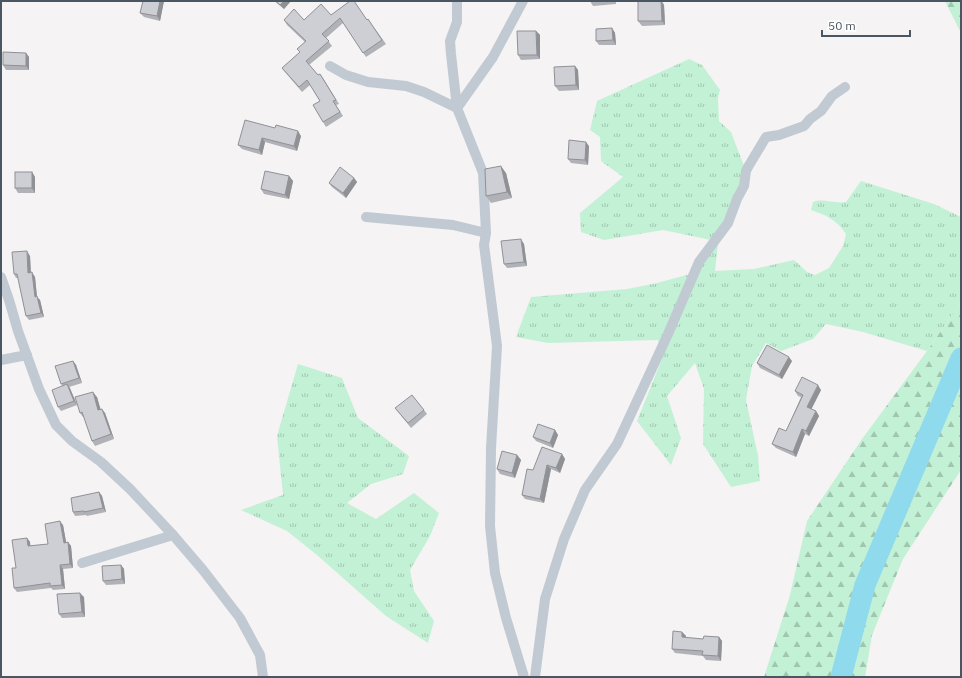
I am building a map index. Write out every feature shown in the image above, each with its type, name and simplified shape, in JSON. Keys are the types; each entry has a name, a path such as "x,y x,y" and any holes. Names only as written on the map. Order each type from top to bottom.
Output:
{"street":[{"path":"457,1 457,22 450,41 458,108 483,173 486,233 484,245 497,346 491,448 490,526 497,580 506,618 524,677"},
{"path":"458,108 493,57 524,1"},
{"path":"330,66 346,75 368,82 406,86 424,92 458,108"},
{"path":"534,677 545,599 564,539 585,490 617,444 668,334 699,262 728,223 736,199 744,186 746,171 766,137 779,135 804,126 810,119 821,111 832,96 845,87"},
{"path":"366,217 453,225 486,233"},
{"path":"1,277 18,331 39,389 56,425 72,441 101,462 130,489 203,570 240,618 260,655 263,677"},
{"path":"1,360 27,355"},
{"path":"82,563 173,535"}],"green space":[{"path":"945,1 961,1 961,33"},
{"path":"689,59 702,65 720,90 718,98 719,121 731,132 746,171 719,235 715,271 754,269 794,260 807,272 815,275 829,268 843,246 846,234 839,225 831,219 811,210 813,202 846,202 861,181 934,204 961,217 961,302 927,351 863,332 826,324 813,339 781,351 766,343 752,366 746,400 758,456 760,481 731,487 703,444 704,389 695,363 667,396 681,438 671,465 637,421 662,359 658,340 548,343 516,337 531,297 627,289 694,273 716,241 663,230 604,240 581,232 580,213 623,177 601,161 600,137 590,130 597,101"},
{"path":"961,302 961,470 903,559 872,635 865,677 764,677 790,595 807,521 862,439"},
{"path":"298,364 342,378 358,418 409,456 403,474 371,484 347,503 376,519 414,493 439,513 430,536 410,570 414,591 434,621 428,643 386,616 317,555 287,531 241,510 283,495 277,436"}],"building":[{"path":"143,1 160,1 157,16 140,13"},
{"path":"276,1 284,1 280,5"},
{"path":"350,1 354,1 382,40 363,53 340,18 322,34 329,41 306,61 318,75 320,74 336,100 333,101 340,112 323,122 313,105 320,101 307,80 299,87 282,68 300,52 297,49 306,41 284,20 294,9 304,20 321,4 331,15"},
{"path":"638,1 661,1 662,21 638,21"},
{"path":"612,28 613,40 596,41 596,29"},
{"path":"517,31 536,31 537,55 518,55"},
{"path":"3,52 26,53 26,66 3,65"},
{"path":"575,66 576,85 555,86 554,67"},
{"path":"245,120 275,128 276,125 298,131 294,146 262,138 259,150 238,145"},
{"path":"569,140 586,142 585,160 568,159"},
{"path":"501,166 507,192 486,196 485,169"},
{"path":"340,167 354,178 343,193 329,183"},
{"path":"265,171 289,176 285,195 261,189"},
{"path":"15,172 32,172 32,188 15,188"},
{"path":"521,239 524,262 504,264 501,241"},
{"path":"27,251 28,273 32,272 35,297 37,296 41,313 26,316 17,274 14,274 12,252"},
{"path":"767,345 789,357 779,375 757,363"},
{"path":"73,361 79,378 61,384 55,366"},
{"path":"802,377 818,385 807,407 816,411 806,431 802,429 793,452 772,444 779,428 786,431 803,395 795,391"},
{"path":"67,384 74,401 58,407 52,390"},
{"path":"93,392 98,410 102,409 111,434 92,441 75,397"},
{"path":"412,395 424,410 408,423 395,408"},
{"path":"538,424 555,430 550,443 533,437"},
{"path":"542,447 562,454 556,468 547,465 540,499 522,495 527,469 533,470"},
{"path":"502,451 517,455 512,473 497,469"},
{"path":"99,492 103,508 84,512 73,512 71,498"},
{"path":"60,521 64,543 68,542 70,564 60,565 62,585 50,586 50,583 14,588 12,568 16,568 12,540 27,538 28,546 48,544 45,524"},
{"path":"121,565 122,579 103,581 102,566"},
{"path":"80,593 82,612 59,614 57,594"},
{"path":"673,631 682,632 682,637 703,639 704,636 719,637 718,656 702,655 703,651 672,649"}],"waterway":[{"path":"841,677 865,585 961,358"}]}
